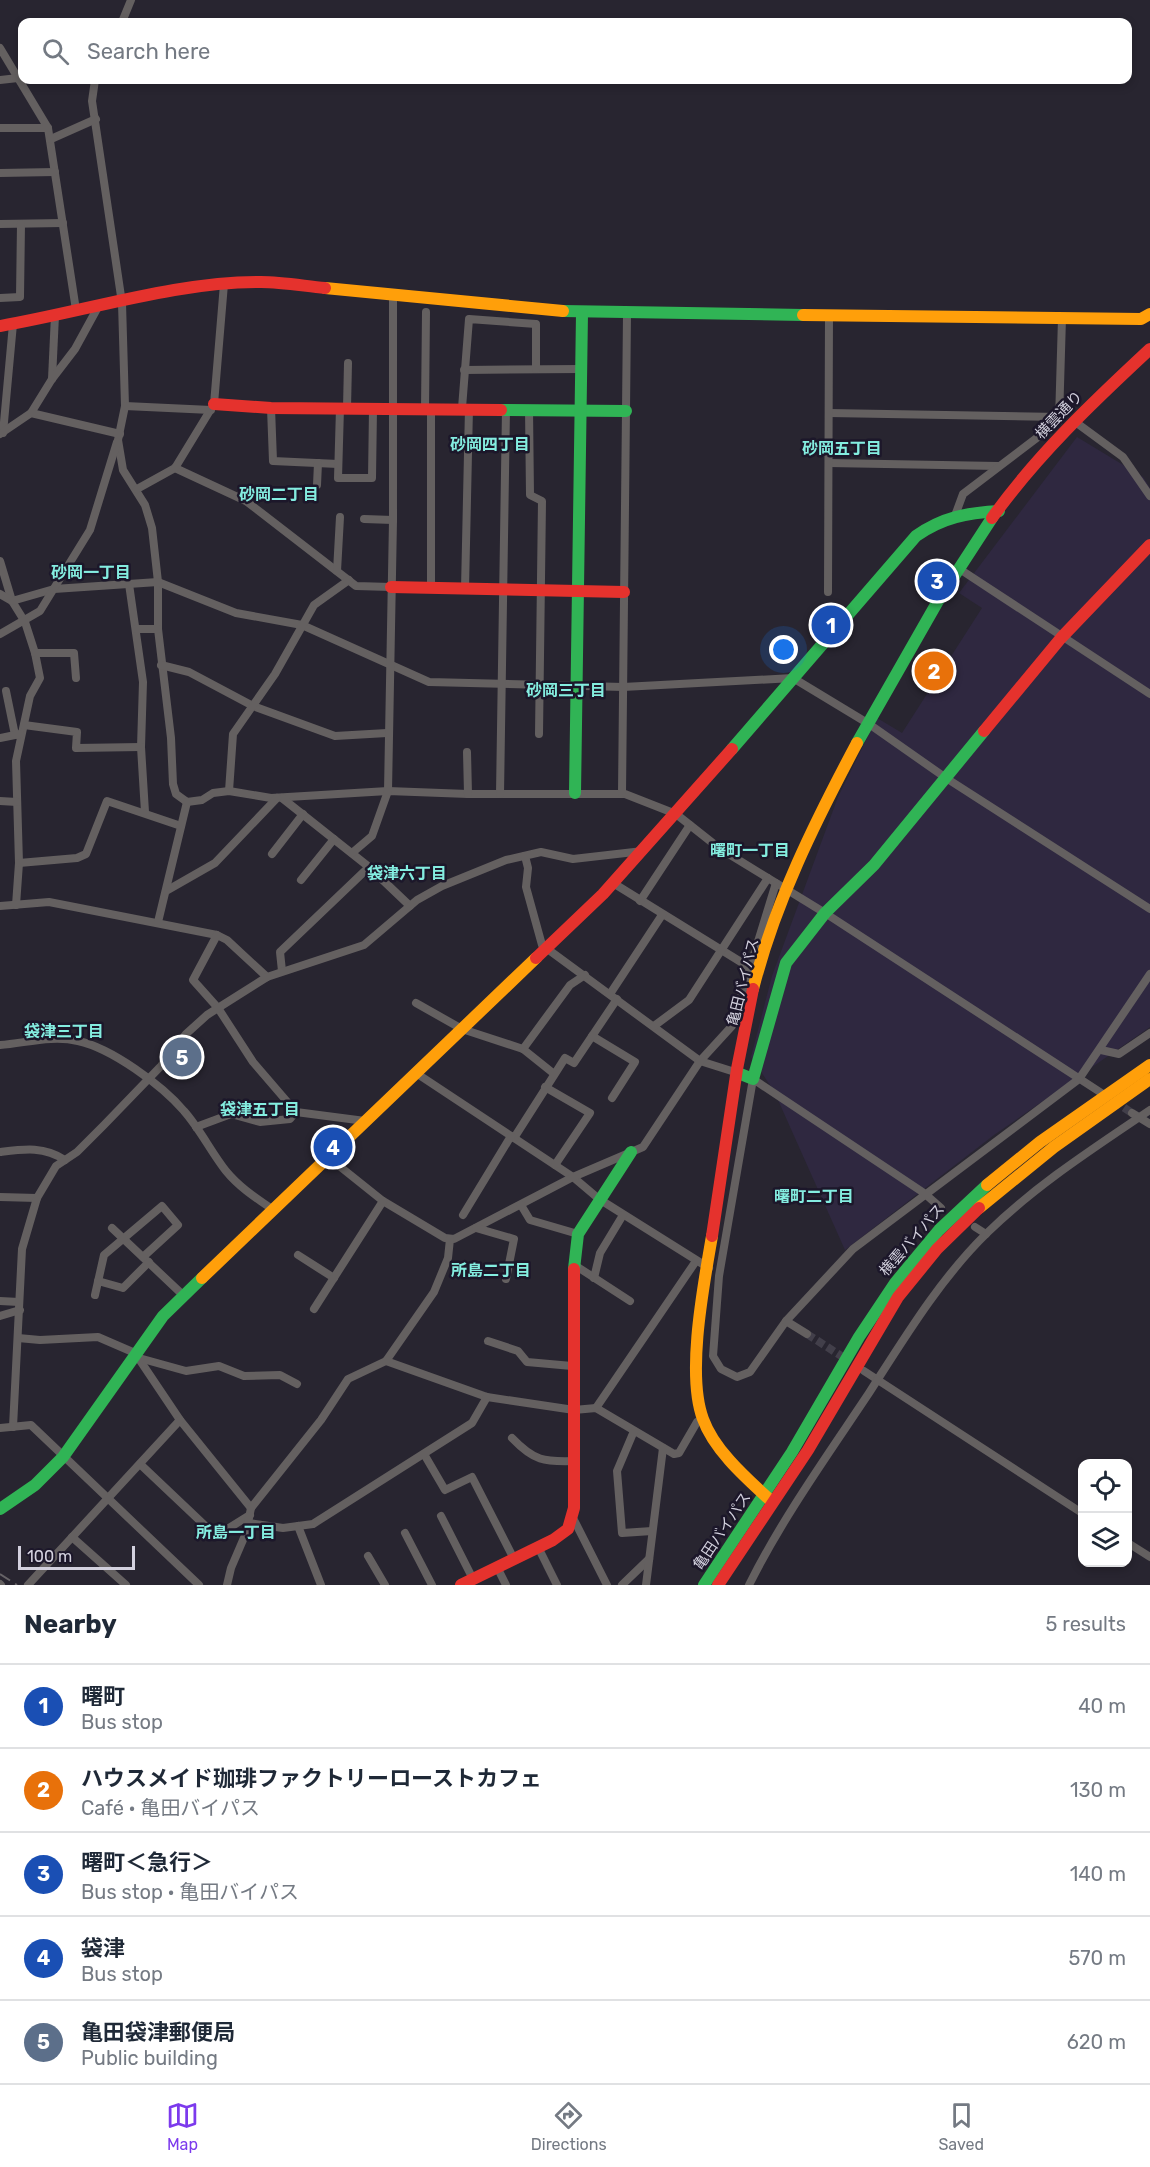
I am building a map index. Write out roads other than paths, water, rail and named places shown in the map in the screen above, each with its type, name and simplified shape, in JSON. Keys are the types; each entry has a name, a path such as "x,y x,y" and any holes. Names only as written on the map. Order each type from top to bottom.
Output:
{"main road":[{"path":"6,325 76,310 224,284 261,282 393,297 582,313 1141,319 1150,314"},
{"path":"575,793 582,313"},
{"name":"横雲通り","path":"999,511 1031,467 1059,436 1150,349"},
{"path":"212,407 626,411"},
{"path":"0,1509 35,1485 81,1436 163,1316 614,883 916,536 935,522 956,513 999,511"},
{"name":"亀田バイパス","path":"769,1499 718,1443 702,1419 698,1405 697,1370 702,1264 754,986 777,883 813,826 892,678 958,568 999,511"},
{"path":"738,1072 753,1079 781,974 786,963 825,913 873,865 1061,638 1150,545"},
{"path":"391,587 624,592"},
{"name":"横雲バイパス","path":"769,1499 856,1338 887,1292 918,1253 997,1175 1046,1137 1150,1065"},
{"name":"横雲バイパス","path":"769,1499 821,1429 883,1318 934,1253 1005,1184 1045,1152 1150,1079"},
{"path":"461,1585 538,1547 568,1529 572,1516 574,1461 573,1264 578,1234 631,1152"},
{"name":"亀田バイパス","path":"704,1585 769,1499"},
{"name":"亀田バイパス","path":"718,1585 769,1499"}],"street":[{"path":"124,18 131,0"},
{"path":"0,48 18,78 0,80"},
{"path":"22,84 48,128 51,139 76,310"},
{"path":"0,634 40,611 90,530 119,437 125,406 122,303 92,101 94,84"},
{"path":"51,139 96,119"},
{"path":"0,128 48,128"},
{"path":"0,173 55,172"},
{"path":"0,224 63,223"},
{"path":"0,298 20,297 21,224"},
{"path":"136,489 175,468 212,407 224,284"},
{"path":"352,853 372,836 388,791 387,733 393,519 393,297"},
{"path":"1,434 31,413 52,379 75,349 98,307"},
{"path":"426,312 431,588"},
{"path":"621,793 627,314"},
{"path":"52,379 55,315"},
{"path":"828,592 829,315"},
{"path":"1059,436 1062,318"},
{"path":"465,589 464,369 469,319 536,324 536,369"},
{"path":"1,434 6,325"},
{"path":"348,363 338,478 372,478 373,409"},
{"path":"464,369 581,369"},
{"path":"125,406 212,407"},
{"path":"271,408 273,461 338,464"},
{"path":"500,794 506,409"},
{"path":"529,409 530,495 542,501 540,734"},
{"path":"31,413 119,437"},
{"path":"829,413 1060,419"},
{"path":"956,513 963,494 1060,419"},
{"path":"1074,421 1123,456 1150,496"},
{"path":"119,437 123,470 145,505 152,528 158,582 161,665 171,738 173,784 176,794 188,802 202,800 213,793 229,791 280,798 388,791 468,794 621,793 676,814 719,848 825,913 1103,1094"},
{"path":"317,485 318,463"},
{"path":"829,463 998,466"},
{"path":"175,468 246,501 356,586 391,587"},
{"path":"337,571 340,517"},
{"path":"364,519 393,519"},
{"path":"0,561 12,601 24,622 35,653 40,678 30,696 20,732 16,762 19,863 16,905"},
{"path":"958,568 1061,638 1150,694"},
{"path":"229,791 233,734 275,674 314,605 349,580"},
{"path":"0,594 12,601 54,589 158,582 236,613 302,625 429,682 502,686 541,684 577,688 793,678 869,724 946,778 1150,909"},
{"path":"129,584 143,682 141,747 145,812"},
{"path":"136,629 158,629"},
{"path":"35,653 74,653 76,678"},
{"path":"161,665 189,672 253,706 335,736 387,733"},
{"path":"6,691 20,732"},
{"path":"0,738 20,732 77,732 76,748 141,747"},
{"path":"467,752 468,794"},
{"path":"280,798 369,867 410,906"},
{"path":"166,891 215,863 280,798"},
{"path":"0,801 17,802"},
{"path":"19,863 77,858 86,854 107,801 181,826"},
{"path":"158,922 188,802"},
{"path":"272,854 303,814"},
{"path":"640,901 690,825"},
{"path":"301,880 334,839"},
{"path":"13,1427 22,1249 37,1198 56,1166 104,1125 161,1066 186,1034 218,1008 267,977 364,945 410,906 442,886 506,860 542,852 573,859 598,858 624,852 643,851"},
{"path":"525,856 528,868 526,887 542,945 700,1061 738,1072"},
{"path":"282,971 280,951 369,867"},
{"path":"614,883 749,968"},
{"path":"654,1026 689,1000 721,950 777,883"},
{"path":"450,1239 476,1228 573,1177 643,1147 700,1061 732,1026 777,883"},
{"path":"0,906 49,902 217,934 227,940 267,977"},
{"path":"464,1215 553,1073 565,1058 574,1063 592,1036 662,915"},
{"path":"217,934 193,980 218,1008 253,1062 296,1112 365,1121"},
{"path":"941,1208 924,1193 753,1079 719,1276 713,1356 721,1369 737,1377 750,1372 786,1321 853,1249 924,1193 1079,1079 1101,1050 1150,974"},
{"path":"524,1049 570,985 585,975"},
{"path":"416,1003 462,1029 524,1049 553,1073"},
{"path":"1101,1050 1119,1054 1150,1033"},
{"path":"592,1036 635,1062 612,1098"},
{"path":"0,1045 45,1039 77,1040 93,1046 147,1078 184,1111 226,1172 244,1190 272,1209"},
{"path":"416,1073 573,1177 599,1199 719,1276"},
{"path":"545,1087 590,1113 555,1165"},
{"path":"749,1585 788,1514 947,1276 986,1234 1030,1195 1136,1115 1150,1110"},
{"path":"196,1127 231,1114 260,1122 290,1119 296,1112"},
{"path":"1136,1115 1150,1124"},
{"path":"0,1152 26,1149 50,1150 65,1160"},
{"path":"328,1156 383,1201 450,1239"},
{"path":"0,1197 37,1198"},
{"path":"314,1309 383,1201"},
{"path":"521,1204 530,1220 578,1234"},
{"path":"95,1295 98,1281 104,1256 162,1206 178,1225 123,1288 98,1281"},
{"path":"594,1278 600,1253 623,1215"},
{"path":"975,1227 986,1234"},
{"path":"112,1228 184,1296"},
{"path":"476,1228 514,1239 506,1279"},
{"path":"227,1585 250,1515 321,1420 348,1379 387,1361 434,1292 448,1258 450,1239"},
{"path":"298,1255 334,1278"},
{"path":"573,1264 630,1300"},
{"path":"596,1408 702,1264"},
{"path":"0,1301 19,1306"},
{"path":"0,1316 19,1306"},
{"path":"786,1321 807,1334"},
{"path":"18,1338 40,1340 98,1337 137,1356 186,1371 219,1366 244,1376 280,1375 297,1384"},
{"path":"488,1341 518,1351 527,1362 572,1366"},
{"path":"137,1356 180,1420 250,1515 283,1528 313,1524 424,1454 472,1423 487,1397"},
{"path":"387,1361 487,1397 574,1410 596,1408 663,1448 679,1454 697,1422 702,1419"},
{"path":"864,1371 1081,1513"},
{"path":"28,1585 180,1420"},
{"path":"0,1428 31,1425 199,1585"},
{"path":"634,1431 617,1471 622,1533 652,1531"},
{"path":"512,1438 523,1450 543,1462 574,1461"},
{"path":"646,1585 663,1448"},
{"path":"424,1454 445,1490 472,1477 514,1559"},
{"path":"140,1464 216,1536 250,1515"},
{"path":"769,1499 788,1514"},
{"path":"441,1516 473,1579"},
{"path":"572,1516 607,1585"},
{"path":"298,1526 321,1585"},
{"path":"405,1533 432,1585"},
{"path":"72,1537 126,1585"},
{"path":"1132,1546 1150,1557"},
{"path":"538,1547 557,1585"},
{"path":"368,1556 385,1585"},
{"path":"622,1585 649,1559"},
{"path":"497,1567 506,1585"}],"tunnel":[{"path":"1114,1101 1132,1113"},
{"path":"807,1334 849,1361"}],"railway":[{"path":"0,1574 17,1585"}],"place":[{"name":"曙町＜急行＞","path":"937,581"},
{"name":"曙町","path":"831,625"},
{"name":"ハウスメイド珈琲ファクトリーローストカフェ","path":"934,671"},
{"name":"亀田袋津郵便局","path":"182,1057"},
{"name":"袋津","path":"333,1147"}],"district":[{"name":"砂岡四丁目","path":"490,444"},
{"name":"砂岡五丁目","path":"842,448"},
{"name":"砂岡二丁目","path":"279,494"},
{"name":"砂岡一丁目","path":"91,572"},
{"name":"砂岡三丁目","path":"566,690"},
{"name":"曙町一丁目","path":"750,850"},
{"name":"袋津六丁目","path":"407,873"},
{"name":"袋津三丁目","path":"64,1031"},
{"name":"袋津五丁目","path":"260,1109"},
{"name":"曙町二丁目","path":"814,1196"},
{"name":"所島二丁目","path":"491,1270"},
{"name":"所島一丁目","path":"236,1532"}]}
